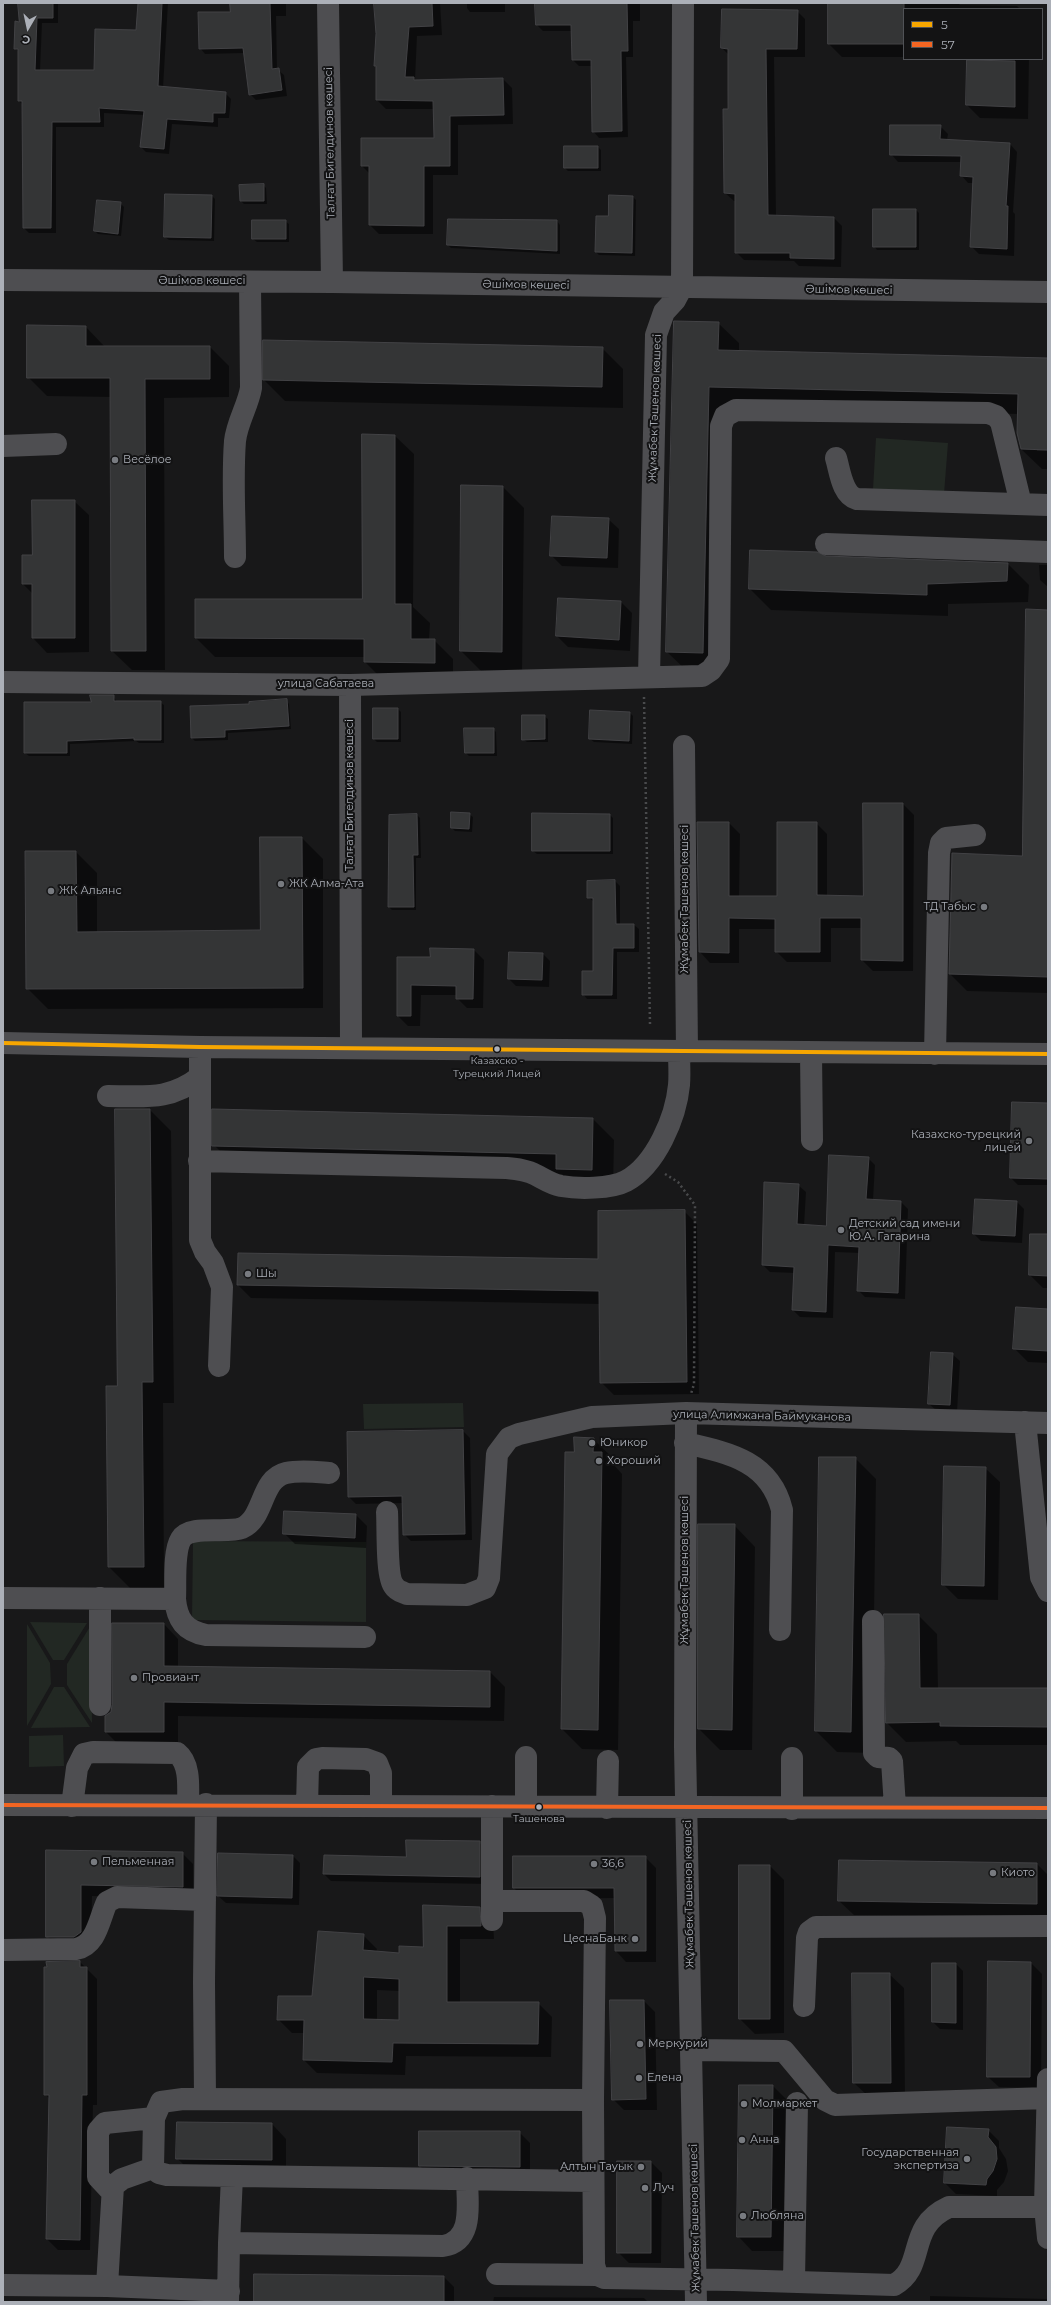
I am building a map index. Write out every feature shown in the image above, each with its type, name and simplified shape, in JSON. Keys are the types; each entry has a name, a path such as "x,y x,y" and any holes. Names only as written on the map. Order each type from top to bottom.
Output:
{"street":[{"name":"Талғат Бигелдинов көшесі","path":"328,3 332,282"},
{"path":"682,287 683,3"},
{"name":"Әшімов көшесі","path":"3,280 332,282 1048,292"},
{"path":"235,557 235,440 240,420 248,403 251,388 250,282"},
{"name":"Жұмабек Тәшенов көшесі","path":"646,677 656,335 664,312 675,300 682,287"},
{"name":"улица Сабатаева","path":"3,682 350,685 702,676 712,670 719,659 722,426 725,416 736,410 988,413 996,416 1002,422 1021,504"},
{"path":"3,446 56,444"},
{"path":"836,458 846,492 850,497 856,499 1048,505"},
{"path":"826,544 1048,552"},
{"name":"Талғат Бигелдинов көшесі","path":"350,685 351,1048"},
{"name":"Жұмабек Тәшенов көшесі","path":"199,1160 506,1168 535,1174 547,1182 561,1186 608,1186 626,1181 647,1162 669,1125 675,1106 679,1085 683,1052 684,746"},
{"path":"935,1054 939,853 941,843 946,838 976,835"},
{"path":"3,1043 200,1047 1048,1054"},
{"path":"200,1047 200,1240 205,1252 213,1263 222,1287 219,1366"},
{"path":"811,1053 812,1140"},
{"path":"108,1096 168,1094 180,1091 200,1077"},
{"name":"Жұмабек Тәшенов көшесі","path":"686,1413 685,1748 693,2050 696,2302"},
{"name":"улица Алимжана Баймуканова","path":"387,1512 391,1581 398,1591 417,1595 467,1595 476,1593 485,1588 491,1568 496,1463 502,1446 509,1438 518,1434 592,1417 686,1413 1048,1423"},
{"path":"1025,1422 1041,1577 1048,1591"},
{"path":"685,1443 718,1451 751,1464 771,1482 778,1495 782,1510 780,1630"},
{"path":"329,1473 296,1472 280,1475 273,1480 254,1516 244,1527 229,1530 193,1531 187,1534 179,1544 175,1599 180,1621 191,1630 206,1636 365,1637"},
{"path":"3,1598 175,1599"},
{"path":"100,1598 100,1705"},
{"path":"873,1622 874,1753 878,1757 889,1758 892,1761 895,1807"},
{"path":"72,1806 79,1761 84,1754 93,1752 177,1753 184,1759 197,1805 205,1900 205,2098"},
{"path":"526,1757 526,1806"},
{"path":"307,1806 308,1767 316,1759 322,1758 366,1759 377,1763 381,1773 381,1806"},
{"path":"792,1758 792,1808"},
{"path":"607,1808 608,1761"},
{"path":"3,1805 526,1806 607,1808 1048,1808"},
{"path":"492,1806 492,1911 584,1901 592,1906 595,1918 592,2100 594,2265 597,2275"},
{"path":"3,1950 76,1949 86,1946 92,1939 107,1902 117,1897 205,1900"},
{"path":"804,2006 807,1938 809,1932 816,1927 1048,1926"},
{"path":"693,2050 784,2050 825,2100 835,2105 1048,2092 1045,2207 1048,2238"},
{"path":"592,2100 170,2099 161,2102 155,2110 153,2168 158,2173 167,2175 593,2180"},
{"path":"794,2281 797,2103"},
{"path":"111,2191 98,2177 98,2131 105,2123 154,2118"},
{"path":"107,2286 111,2191 113,2186 122,2179 153,2168"},
{"path":"3,2285 107,2286 229,2297 229,2243 232,2176"},
{"path":"229,2243 451,2245 457,2242 466,2230 467,2178"},
{"path":"497,2274 597,2275 604,2278 615,2279 794,2281 894,2285 908,2274 925,2225 938,2212 948,2207 1045,2207"}],"path":[{"path":"646,677 650,1024"},
{"path":"647,1162 678,1182 695,1204 694,1384 686,1413"}],"shaded area":[{"path":"876,438 948,443 944,494 873,489"},
{"path":"463,1403 464,1427 364,1429 363,1404"},
{"path":"193,1541 366,1542 366,1622 192,1620"},
{"path":"30,1622 87,1623 64,1660 53,1660"},
{"path":"27,1624 50,1663 51,1684 27,1726"},
{"path":"91,1625 92,1723 67,1685 67,1664"},
{"path":"54,1687 64,1687 90,1727 31,1728"},
{"path":"63,1735 64,1766 29,1767 29,1736"}],"building":[{"path":"18,3 53,3 53,18 37,18 35,70 94,70 95,29 136,30 138,3 162,3 158,86 226,92 225,113 213,113 213,122 167,119 164,149 140,147 144,111 99,108 100,122 52,122 51,228 23,228 22,101 18,101 18,49 14,49 15,21 19,22"},
{"path":"230,3 270,3 272,69 279,68 282,90 249,95 243,48 199,49 198,12 230,12"},
{"path":"374,3 432,3 433,26 409,27 405,77 414,77 414,80 503,78 504,115 450,116 450,166 424,166 424,226 369,225 369,166 361,166 361,138 434,138 433,101 376,100 376,66 374,66 376,34"},
{"path":"535,3 627,3 628,51 621,51 622,131 592,132 591,60 572,60 571,25 536,25"},
{"path":"828,3 904,3 903,44 828,44"},
{"path":"722,9 798,10 797,49 766,49 768,215 834,217 834,259 790,258 790,253 735,253 735,194 724,193 723,109 728,109 728,49 721,48"},
{"path":"967,60 1015,61 1015,107 966,105"},
{"path":"890,125 941,125 940,139 1010,143 1006,206 1008,206 1007,249 970,247 973,177 960,176 961,156 890,155"},
{"path":"564,146 598,146 598,168 564,168"},
{"path":"264,184 264,201 240,201 239,185"},
{"path":"165,194 212,195 211,238 164,237"},
{"path":"609,195 633,196 632,253 595,252 596,216 608,216"},
{"path":"97,200 121,202 118,234 94,231"},
{"path":"873,209 916,209 916,247 873,247"},
{"path":"448,219 557,220 557,251 447,245"},
{"path":"252,220 286,220 286,239 252,239"},
{"path":"674,321 719,322 718,350 1048,358 1048,450 1021,449 1017,433 1018,394 709,387 703,653 666,652"},
{"path":"27,325 86,326 86,346 210,346 210,379 145,379 146,651 111,651 110,378 27,378"},
{"path":"263,340 603,347 602,387 263,380"},
{"path":"362,434 395,435 395,604 411,604 411,639 435,639 435,663 364,662 364,639 195,638 195,599 362,599"},
{"path":"461,485 503,486 502,652 460,651"},
{"path":"32,500 75,500 75,638 32,638 32,584 22,584 22,555 32,555"},
{"path":"552,516 609,518 607,558 550,556"},
{"path":"750,550 817,552 826,556 1008,563 1007,581 927,584 927,595 749,589"},
{"path":"558,598 621,601 619,640 556,636"},
{"path":"1026,609 1048,610 1048,977 949,974 952,853 1022,856"},
{"path":"90,695 114,695 114,701 161,701 161,740 134,740 134,738 67,741 67,753 24,753 24,702 91,702"},
{"path":"287,699 289,726 225,730 225,737 191,738 190,706 249,704 249,702"},
{"path":"373,708 398,708 398,739 373,739"},
{"path":"590,710 630,712 629,741 589,739"},
{"path":"522,715 545,715 545,739 522,740"},
{"path":"464,728 494,728 494,753 465,753"},
{"path":"863,803 903,803 903,961 861,960 861,918 820,918 820,952 775,952 775,919 729,918 729,953 699,952 697,822 729,822 729,896 777,896 777,822 817,822 817,895 863,896"},
{"path":"451,812 470,813 469,829 451,828"},
{"path":"532,813 610,814 610,851 532,851"},
{"path":"417,814 418,855 413,855 414,907 388,907 389,815"},
{"path":"260,837 302,837 303,988 26,989 25,851 76,851 77,932 260,930"},
{"path":"615,880 616,924 634,924 634,948 613,948 612,995 582,995 582,971 593,971 593,898 587,898 587,881"},
{"path":"430,948 474,949 473,999 456,999 456,986 411,985 411,1016 397,1016 397,957 430,957"},
{"path":"509,952 543,953 542,980 508,979"},
{"name":"Казахско-турецкий лицей","path":"1012,1102 1048,1103 1048,1179 1010,1178"},
{"path":"115,1109 150,1109 153,1382 142,1382 144,1567 108,1567 106,1386 117,1386"},
{"path":"212,1109 593,1118 592,1170 556,1169 556,1154 212,1146"},
{"name":"Детский сад имени Ю.А. Гагарина","path":"829,1155 869,1157 866,1199 901,1201 898,1293 857,1291 859,1247 828,1245 826,1312 792,1310 794,1267 762,1265 764,1182 799,1184 797,1224 826,1226"},
{"path":"975,1199 1017,1201 1015,1236 973,1234"},
{"path":"685,1210 687,1382 600,1383 599,1291 237,1285 238,1253 598,1259 598,1211"},
{"path":"1030,1234 1048,1234 1048,1276 1029,1275"},
{"path":"1016,1307 1048,1309 1048,1351 1013,1349"},
{"path":"931,1352 953,1353 950,1405 928,1404"},
{"path":"463,1430 465,1534 403,1535 402,1496 348,1497 347,1432"},
{"path":"574,1437 594,1438 593,1452 602,1452 598,1730 561,1729 565,1452 574,1452"},
{"path":"819,1457 856,1457 851,1732 815,1731"},
{"path":"944,1466 986,1467 984,1586 942,1585"},
{"path":"284,1511 356,1514 355,1538 283,1534"},
{"path":"698,1524 735,1524 732,1730 698,1729"},
{"path":"884,1614 919,1614 920,1688 1048,1688 1048,1727 940,1726 940,1722 886,1723"},
{"path":"112,1623 164,1623 164,1666 490,1671 490,1707 164,1702 164,1732 105,1732 105,1716 111,1712 112,1705"},
{"path":"406,1840 480,1841 480,1877 323,1874 324,1855 406,1857"},
{"path":"46,1850 183,1852 183,1887 81,1885 81,1932 74,1937 46,1937"},
{"path":"218,1853 293,1855 292,1898 217,1896"},
{"path":"513,1856 646,1856 646,1951 615,1951 614,1888 513,1888"},
{"path":"839,1860 1037,1863 1037,1904 838,1901"},
{"path":"739,1865 770,1865 770,2019 739,2019"},
{"path":"423,1905 480,1907 481,1926 447,1926 447,2002 539,2002 538,2044 393,2043 392,2062 303,2060 304,2020 277,2020 278,1996 312,1996 318,1931 364,1934 363,1950 399,1953 399,1946 423,1947","holes":["364,1977 399,1979 399,2020 364,2019"]},
{"path":"80,1961 80,1967 87,1967 87,2095 82,2095 80,2240 46,2239 49,2095 44,2095 44,1967 47,1967 46,1962"},
{"path":"988,1961 1031,1962 1030,2077 987,2077"},
{"path":"932,1963 956,1963 956,2023 932,2022"},
{"path":"852,1973 890,1973 891,2083 853,2083"},
{"path":"610,2000 644,2000 646,2099 612,2100"},
{"path":"739,2085 773,2085 771,2237 737,2237"},
{"path":"177,2122 272,2123 272,2160 176,2159"},
{"path":"947,2127 989,2129 988,2137 996,2147 997,2159 993,2171 987,2179 986,2185 944,2183"},
{"path":"419,2131 520,2131 520,2167 419,2166"},
{"path":"617,2161 651,2161 651,2253 617,2253"},
{"path":"254,2274 444,2276 444,2302 254,2302"}],"transit line":[{"name":"5","path":"3,1043 200,1047 1048,1054"},
{"name":"57","path":"3,1805 1048,1808"}],"place":[{"name":"Весёлое","path":"115,460"},
{"name":"ЖК Алма-Ата","path":"281,884"},
{"name":"ЖК Альянс","path":"51,891"},
{"name":"ТД Табыс","path":"984,907"},
{"name":"Казахско - Турецкий Лицей","path":"497,1049"},
{"name":"Казахско-турецкий лицей","path":"1029,1141"},
{"name":"Детский сад имени Ю.А. Гагарина","path":"841,1230"},
{"name":"Шы","path":"248,1274"},
{"name":"Юникор","path":"592,1443"},
{"name":"Хороший","path":"599,1461"},
{"name":"Провиант","path":"134,1678"},
{"name":"Ташенова","path":"539,1807"},
{"name":"Пельменная","path":"94,1862"},
{"name":"36,6","path":"594,1864"},
{"name":"Киото","path":"993,1873"},
{"name":"ЦеснаБанк","path":"635,1939"},
{"name":"Меркурий","path":"640,2044"},
{"name":"Елена","path":"639,2078"},
{"name":"Молмаркет","path":"744,2104"},
{"name":"Анна","path":"742,2140"},
{"name":"Государственная экспертиза","path":"967,2159"},
{"name":"Алтын Тауык","path":"641,2167"},
{"name":"Луч","path":"645,2188"},
{"name":"Любляна","path":"743,2216"}]}
